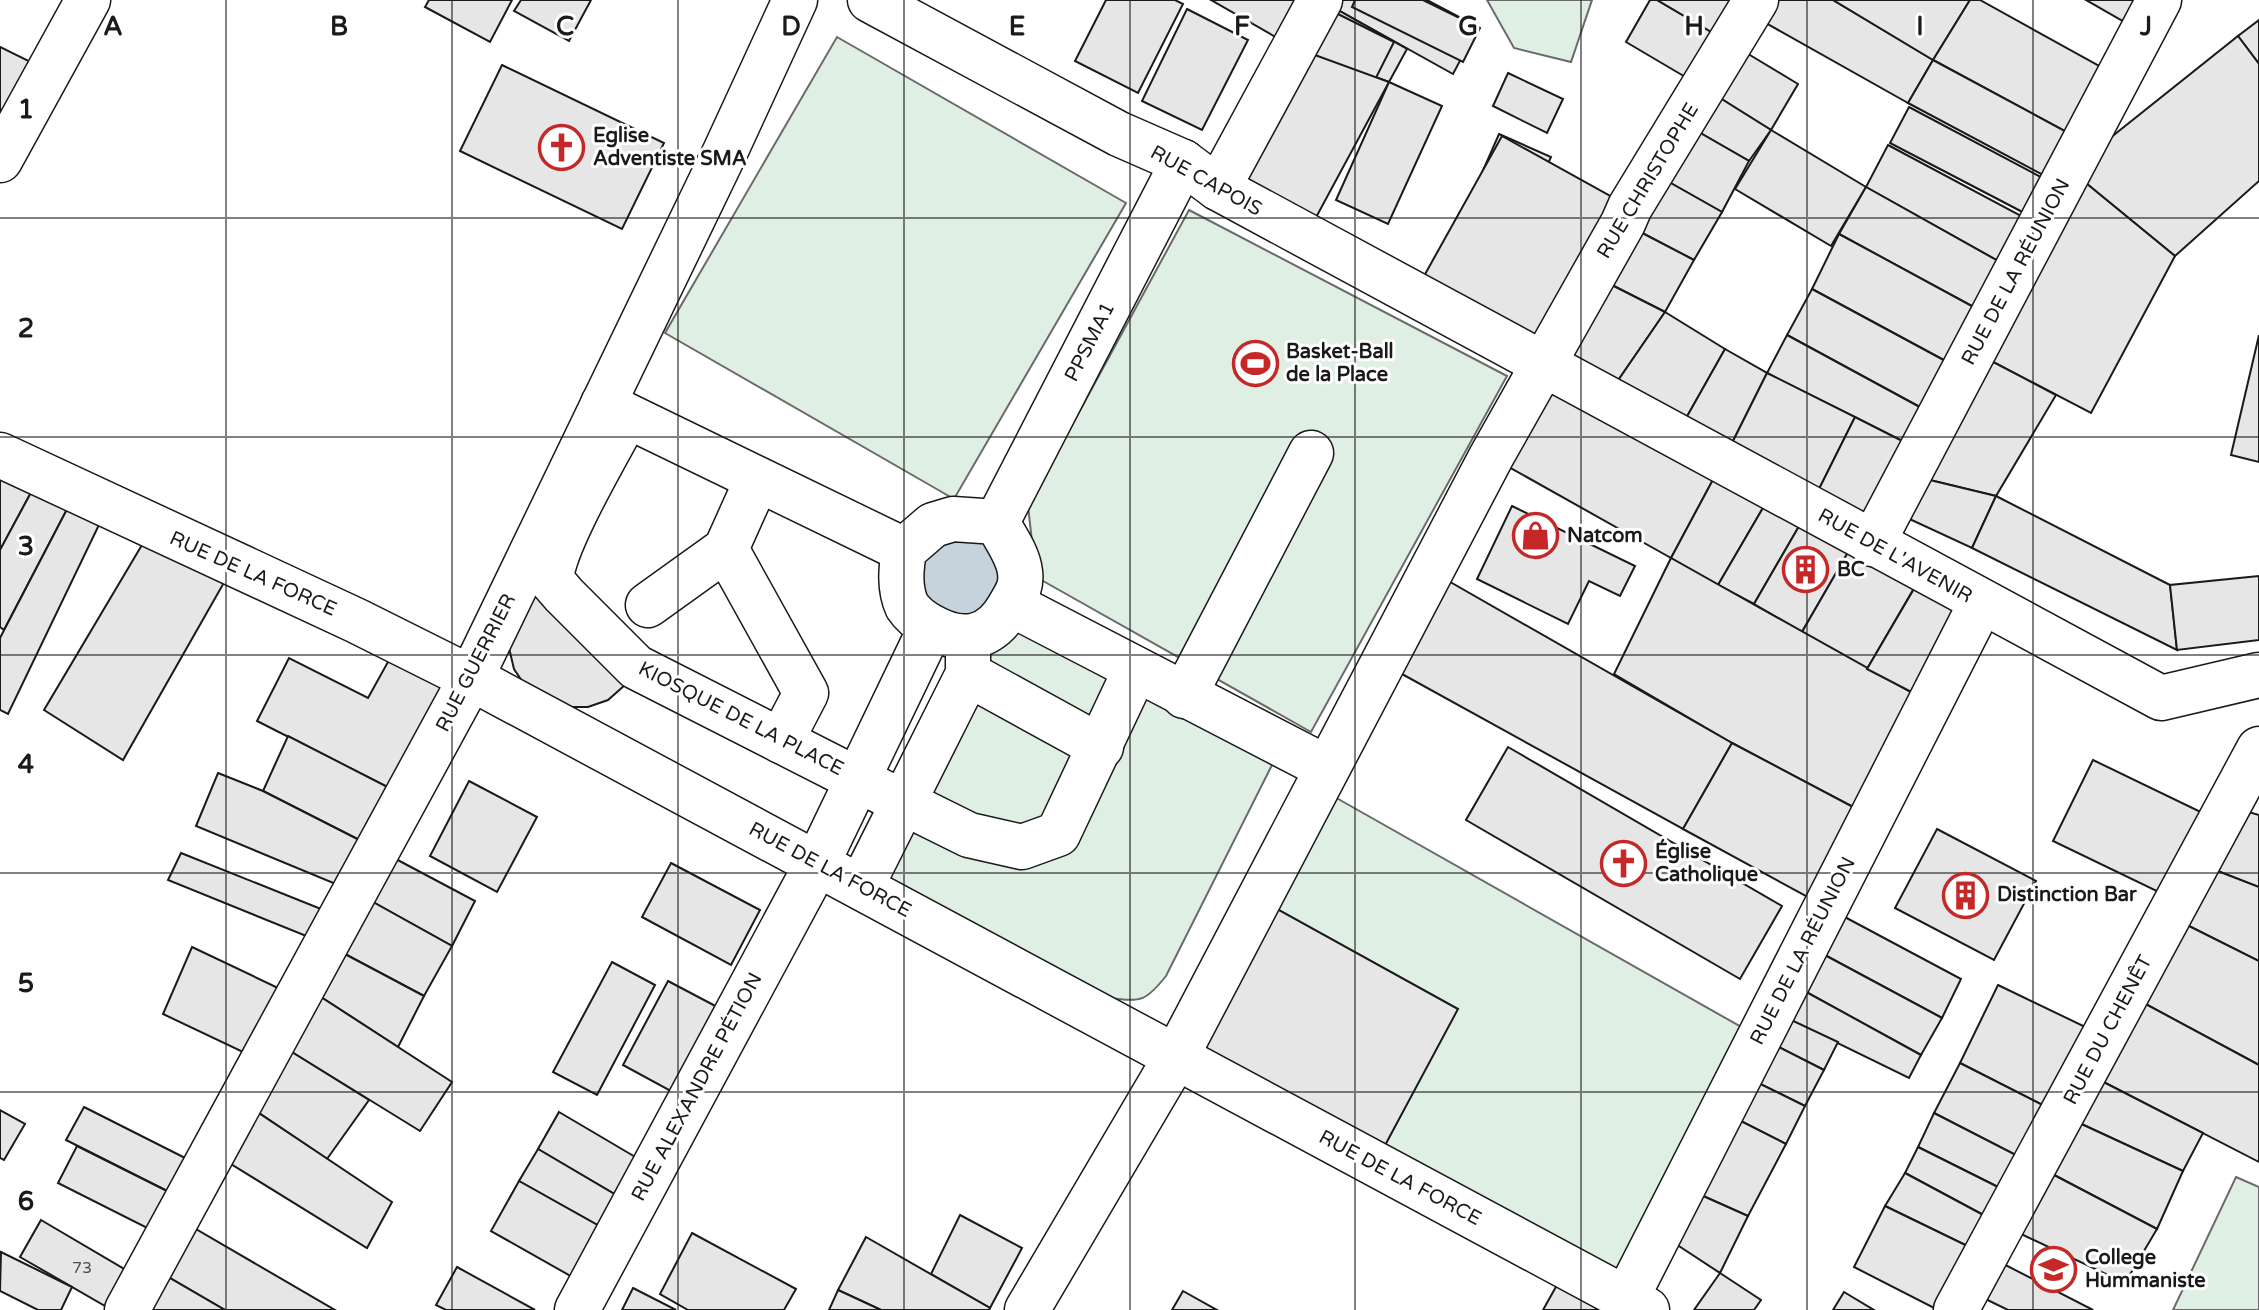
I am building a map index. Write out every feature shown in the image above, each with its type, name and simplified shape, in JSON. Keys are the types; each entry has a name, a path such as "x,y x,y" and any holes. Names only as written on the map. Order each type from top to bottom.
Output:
{"street":[{"path":"0,160 88,0"},
{"name":"RUE GUERRIER","path":"127,1310 615,410 725,152 795,0"},
{"name":"RUE CAPOIS","path":"870,0 1119,134 1183,162 1218,188 1542,363"},
{"path":"1218,188 1320,0"},
{"name":"RUE CHRISTOPHE","path":"1027,1310 1176,1057 1542,363 1630,207 1756,0"},
{"name":"RUE DE LA RÉUNION","path":"1872,544 2159,0"},
{"name":"PPSMA1","path":"997,522 1183,162"},
{"name":"RUE DE L'AVENIR","path":"1542,363 2161,698 2259,675"},
{"path":"615,410 904,550"},
{"name":"KIOSQUE DE LA PLACE","path":"615,410 552,568 551,580 636,667 858,780 969,835 1022,847 1058,834 1135,671"},
{"path":"1184,696 1311,453"},
{"name":"RUE DE LA FORCE","path":"0,455 357,621 471,678 1636,1304"},
{"path":"648,605 726,549 757,480"},
{"path":"817,864 858,780 956,646 1000,622 1019,590 1020,573 1015,555 997,522 953,519 933,525 904,550 902,588 907,605 918,619 956,646 1101,747"},
{"path":"726,549 806,693 781,741"},
{"name":"RUE DE LA RÉUNION","path":"1636,1304 1981,603"},
{"path":"1011,604 1327,768"},
{"path":"861,887 905,803 956,646"},
{"name":"RUE DU CHENÊT","path":"1956,1310 2259,749"},
{"name":"RUE ALEXANDRE PÉTION","path":"577,1310 817,864"}],"green space":[{"path":"1487,0 1592,0 1571,62 1514,48"},
{"path":"837,37 1126,203 954,499 665,333"},
{"path":"1189,210 1507,376 1311,732 1036,577 1028,506"},
{"path":"1010,621 1274,761 1166,976 1143,998 1111,998 849,860 943,676"},
{"path":"1317,787 1759,1037 1626,1299 1375,1164 1457,1009 1259,899"},
{"path":"2236,1177 2259,1187 2259,1310 2173,1310"}],"shaded area":[{"path":"997,522 1011,604 931,627 904,550"}],"building":[{"path":"429,0 512,0 490,42 425,7"},
{"path":"521,0 591,0 569,41 514,11"},
{"path":"1106,0 1175,0 1183,4 1138,93 1075,61"},
{"path":"1211,0 1320,0 1293,47"},
{"path":"1320,0 1427,0 1478,27 1453,74"},
{"path":"1320,0 1407,49 1389,82 1293,47"},
{"path":"1355,0 1423,0 1480,28 1463,62 1352,7"},
{"path":"1650,0 1657,0 1730,43 1704,88 1626,42"},
{"path":"1657,0 1756,0 1730,43"},
{"path":"1756,0 1833,0 1933,60 1908,103 1748,13"},
{"path":"1833,0 1970,0 1933,60"},
{"path":"1970,0 1980,0 2119,77 2085,142 1933,60"},
{"path":"2086,0 2159,0 2142,32"},
{"path":"1187,9 1248,40 1202,130 1142,101"},
{"path":"1330,10 1394,42 1321,187 1258,156"},
{"path":"2259,20 2259,64 2238,36"},
{"path":"2238,36 2259,64 2259,181 2175,256 2070,170"},
{"path":"1730,43 1798,84 1771,130 1704,88"},
{"path":"0,47 49,71 0,129"},
{"path":"1293,47 1389,82 1306,236 1218,188"},
{"path":"1933,60 2085,142 2062,185 1908,103"},
{"name":"Eglise Adventiste SMA","path":"502,65 664,143 622,229 460,151"},
{"path":"1508,73 1563,99 1547,133 1493,106"},
{"path":"1389,82 1442,106 1388,224 1336,200"},
{"path":"1704,88 1771,130 1749,161 1683,123"},
{"path":"1909,107 2052,183 2034,218 1890,143"},
{"path":"1683,123 1749,161 1722,212 1653,173"},
{"path":"1771,130 1866,187 1831,246 1735,189"},
{"path":"1499,134 1551,157 1499,273 1448,250"},
{"path":"1502,136 1630,207 1542,363 1414,294"},
{"path":"1888,145 2040,226 2016,271 1866,187"},
{"path":"2070,170 2175,256 2091,413 1974,352"},
{"path":"1653,173 1722,212 1694,260 1623,223"},
{"path":"1866,187 2016,271 1992,317 1839,234"},
{"path":"1623,223 1694,260 1665,312 1592,275"},
{"path":"1839,234 1992,317 1964,371 1812,289"},
{"path":"1592,275 1665,312 1606,398 1542,363"},
{"path":"1812,289 1964,371 1940,418 1787,335"},
{"path":"1665,312 1725,349 1676,436 1606,398"},
{"path":"1787,335 1940,418 1922,451 1767,373"},
{"path":"2259,335 2259,462 2231,455"},
{"path":"1725,349 1767,373 1723,461 1676,436"},
{"path":"1974,352 2056,395 1996,496 1909,475"},
{"path":"1542,363 1723,461 1671,558 1491,457"},
{"path":"1767,373 1855,417 1809,509 1723,461"},
{"path":"1855,417 1922,451 1872,544 1809,509"},
{"path":"0,455 41,474 0,550"},
{"path":"1723,461 1774,489 1718,585 1671,558"},
{"path":"41,474 76,492 4,630 0,627 0,550"},
{"path":"1909,475 1996,496 1972,548 1890,510"},
{"path":"1774,489 1809,509 1754,604 1718,585"},
{"path":"76,492 109,504 8,714 0,710 0,638"},
{"path":"1996,496 2170,585 2177,650 1972,548"},
{"name":"Natcom","path":"1512,506 1635,566 1620,596 1589,581 1568,624 1477,579"},
{"name":"BC","path":"1809,509 1858,535 1802,632 1754,604"},
{"path":"152,528 234,565 123,760 44,710"},
{"path":"1858,535 1924,571 1867,669 1802,632"},
{"path":"1671,558 1930,703 1872,817 1732,743 1614,674"},
{"path":"1431,571 1732,743 1683,829 1382,663"},
{"path":"2259,576 2259,640 2177,650 2170,585"},
{"path":"1918,582 1967,609 1919,696 1867,669"},
{"path":"533,590 625,685 608,700 588,707 565,707 526,687 514,669 509,648"},
{"path":"399,642 471,678 407,797 257,721 289,658 368,698"},
{"path":"288,736 407,797 377,849 263,791"},
{"path":"1732,743 1872,817 1826,907 1683,829"},
{"name":"Église Catholique","path":"1508,747 1782,906 1740,979 1466,820"},
{"path":"2093,760 2209,816 2169,897 2053,841"},
{"path":"218,773 263,791 377,849 355,892 196,826"},
{"path":"469,781 537,817 497,892 430,856"},
{"path":"2228,806 2259,815 2259,887 2197,863"},
{"name":"Distinction Bar","path":"1937,829 2036,881 1994,960 1895,908"},
{"path":"377,849 475,901 452,946 355,892"},
{"path":"181,853 341,917 326,944 168,880"},
{"path":"671,863 760,910 731,965 642,917"},
{"path":"2197,863 2259,887 2259,961 2169,916"},
{"path":"355,892 452,946 424,996 326,944"},
{"path":"1259,899 1458,1009 1375,1164 1176,1057"},
{"path":"1826,907 1961,979 1942,1018 1808,946"},
{"path":"2169,916 2259,961 2259,1065 2127,994"},
{"path":"326,944 424,996 398,1047 304,986"},
{"path":"1808,946 1942,1018 1921,1055 1788,982"},
{"path":"192,947 297,997 262,1061 163,1014"},
{"path":"612,962 655,985 597,1095 553,1072"},
{"path":"668,981 723,1010 678,1095 623,1065"},
{"path":"1788,982 1921,1055 1909,1078 1772,1011"},
{"path":"1998,985 2104,1036 2062,1115 1960,1063"},
{"path":"304,986 452,1082 420,1131 274,1041"},
{"path":"2127,994 2259,1065 2259,1162 2084,1072"},
{"path":"1772,1011 1838,1042 1824,1070 1759,1037"},
{"path":"1759,1037 1824,1070 1805,1106 1740,1074"},
{"path":"274,1041 369,1100 327,1159 241,1101"},
{"path":"1960,1063 2062,1115 2035,1165 1934,1113"},
{"path":"2084,1072 2203,1133 2183,1171 2062,1115"},
{"path":"1740,1074 1805,1106 1786,1144 1721,1111"},
{"path":"241,1101 392,1202 367,1248 213,1153"},
{"path":"84,1107 205,1168 187,1201 66,1140"},
{"path":"0,1110 25,1124 4,1160 0,1158"},
{"path":"1721,1111 1786,1144 1748,1216 1683,1187"},
{"path":"559,1112 654,1168 633,1205 538,1149"},
{"path":"1934,1113 2035,1165 2018,1197 1918,1147"},
{"path":"2062,1115 2183,1171 2157,1229 2035,1165"},
{"path":"77,1146 187,1201 167,1238 58,1183"},
{"path":"1918,1147 2018,1197 2002,1225 1905,1173"},
{"path":"538,1149 633,1205 617,1236 519,1181"},
{"path":"2035,1165 2157,1229 2125,1283 2002,1225"},
{"path":"1905,1173 2002,1225 1986,1255 1885,1206"},
{"path":"519,1181 617,1236 590,1287 491,1231"},
{"path":"1683,1187 1748,1216 1720,1273 1659,1233"},
{"path":"1885,1206 1986,1255 1938,1310 1854,1267"},
{"path":"960,1215 1022,1248 990,1308 931,1274"},
{"path":"177,1218 335,1310 225,1310 151,1267"},
{"path":"41,1220 143,1280 112,1310 20,1257"},
{"path":"692,1233 796,1289 784,1310 688,1310 660,1294"},
{"path":"866,1237 989,1310 881,1310 838,1290"},
{"path":"1,1252 72,1287 61,1310 38,1310 0,1291"},
{"path":"1986,1255 2093,1310 2008,1310 1967,1290"},
{"path":"151,1267 225,1310 127,1310"},
{"path":"457,1267 535,1310 446,1310 436,1305"},
{"path":"1567,1267 1646,1310 1543,1310"},
{"path":"1720,1273 1761,1300 1754,1310 1694,1310"},
{"path":"633,1288 676,1310 622,1310"},
{"path":"838,1290 881,1310 829,1310"},
{"path":"1183,1291 1217,1310 1172,1310"},
{"path":"1844,1292 1874,1310 1833,1310"}],"place":[{"name":"Eglise Adventiste SMA","path":"562,147"},
{"name":"Basket-Ball de la Place","path":"1255,364"},
{"name":"Natcom","path":"1536,536"},
{"name":"BC","path":"1806,570"},
{"name":"Église Catholique","path":"1624,863"},
{"name":"Distinction Bar","path":"1966,895"},
{"name":"College Hummaniste","path":"2054,1269"}]}
